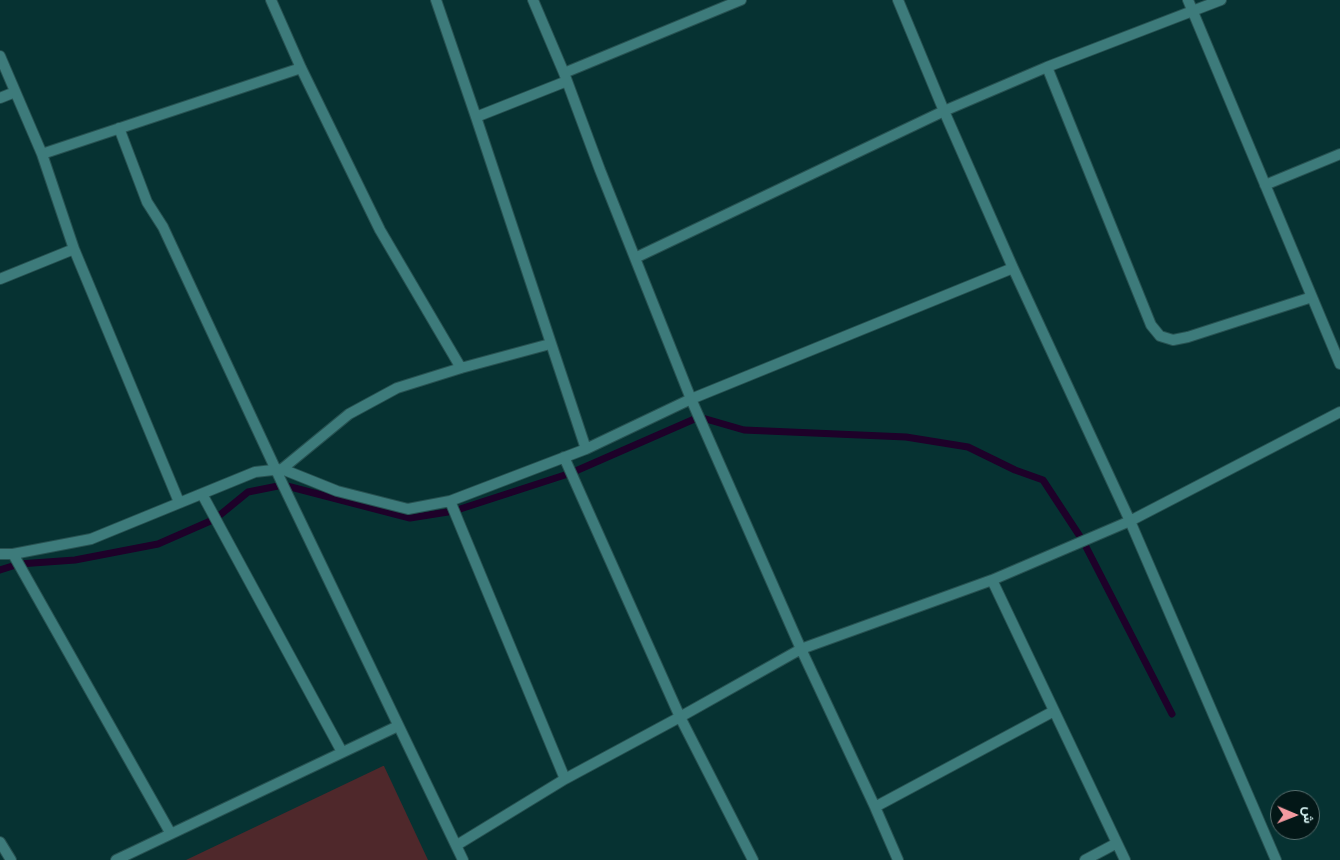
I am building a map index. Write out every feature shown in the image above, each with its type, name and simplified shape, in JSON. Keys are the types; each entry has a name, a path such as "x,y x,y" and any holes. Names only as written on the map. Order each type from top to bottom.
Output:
{"street":[{"path":"271,0 301,68 380,230 461,368"},
{"path":"436,0 586,449"},
{"path":"533,0 691,399 801,649 898,860"},
{"path":"476,117 741,0"},
{"path":"898,0 1013,268 1130,521 1276,860"},
{"path":"1188,0 1340,364"},
{"path":"635,258 944,111 1047,67 1221,0"},
{"path":"0,56 42,154 74,249 179,502"},
{"path":"1047,67 1151,324 1160,336 1174,340 1188,337 1312,297"},
{"path":"42,154 301,68"},
{"path":"0,98 15,92"},
{"path":"119,128 147,202 163,227 463,860"},
{"path":"1265,185 1340,154"},
{"path":"0,279 74,249"},
{"path":"0,554 13,554 91,539 255,472 279,469 337,492 408,509 450,501 586,449 691,399 1013,268"},
{"path":"279,469 349,414 397,388 461,368 550,344"},
{"path":"457,845 566,779 801,649 992,580 1130,521 1340,412"},
{"path":"564,457 680,717 753,860"},
{"path":"202,494 342,752"},
{"path":"450,501 566,779"},
{"path":"13,554 172,834"},
{"path":"992,580 1125,860"},
{"path":"875,807 1054,711"},
{"path":"116,860 398,726"},
{"path":"0,842 11,860"},
{"path":"1085,860 1117,843"}],"shaded area":[{"path":"383,766 428,860 186,860"}],"waterway":[{"path":"0,570 19,564 75,560 158,544 215,519 248,492 283,485 410,518 454,511 571,473 699,417 744,430 906,437 968,447 1015,470 1043,480 1083,541 1172,714"}]}
